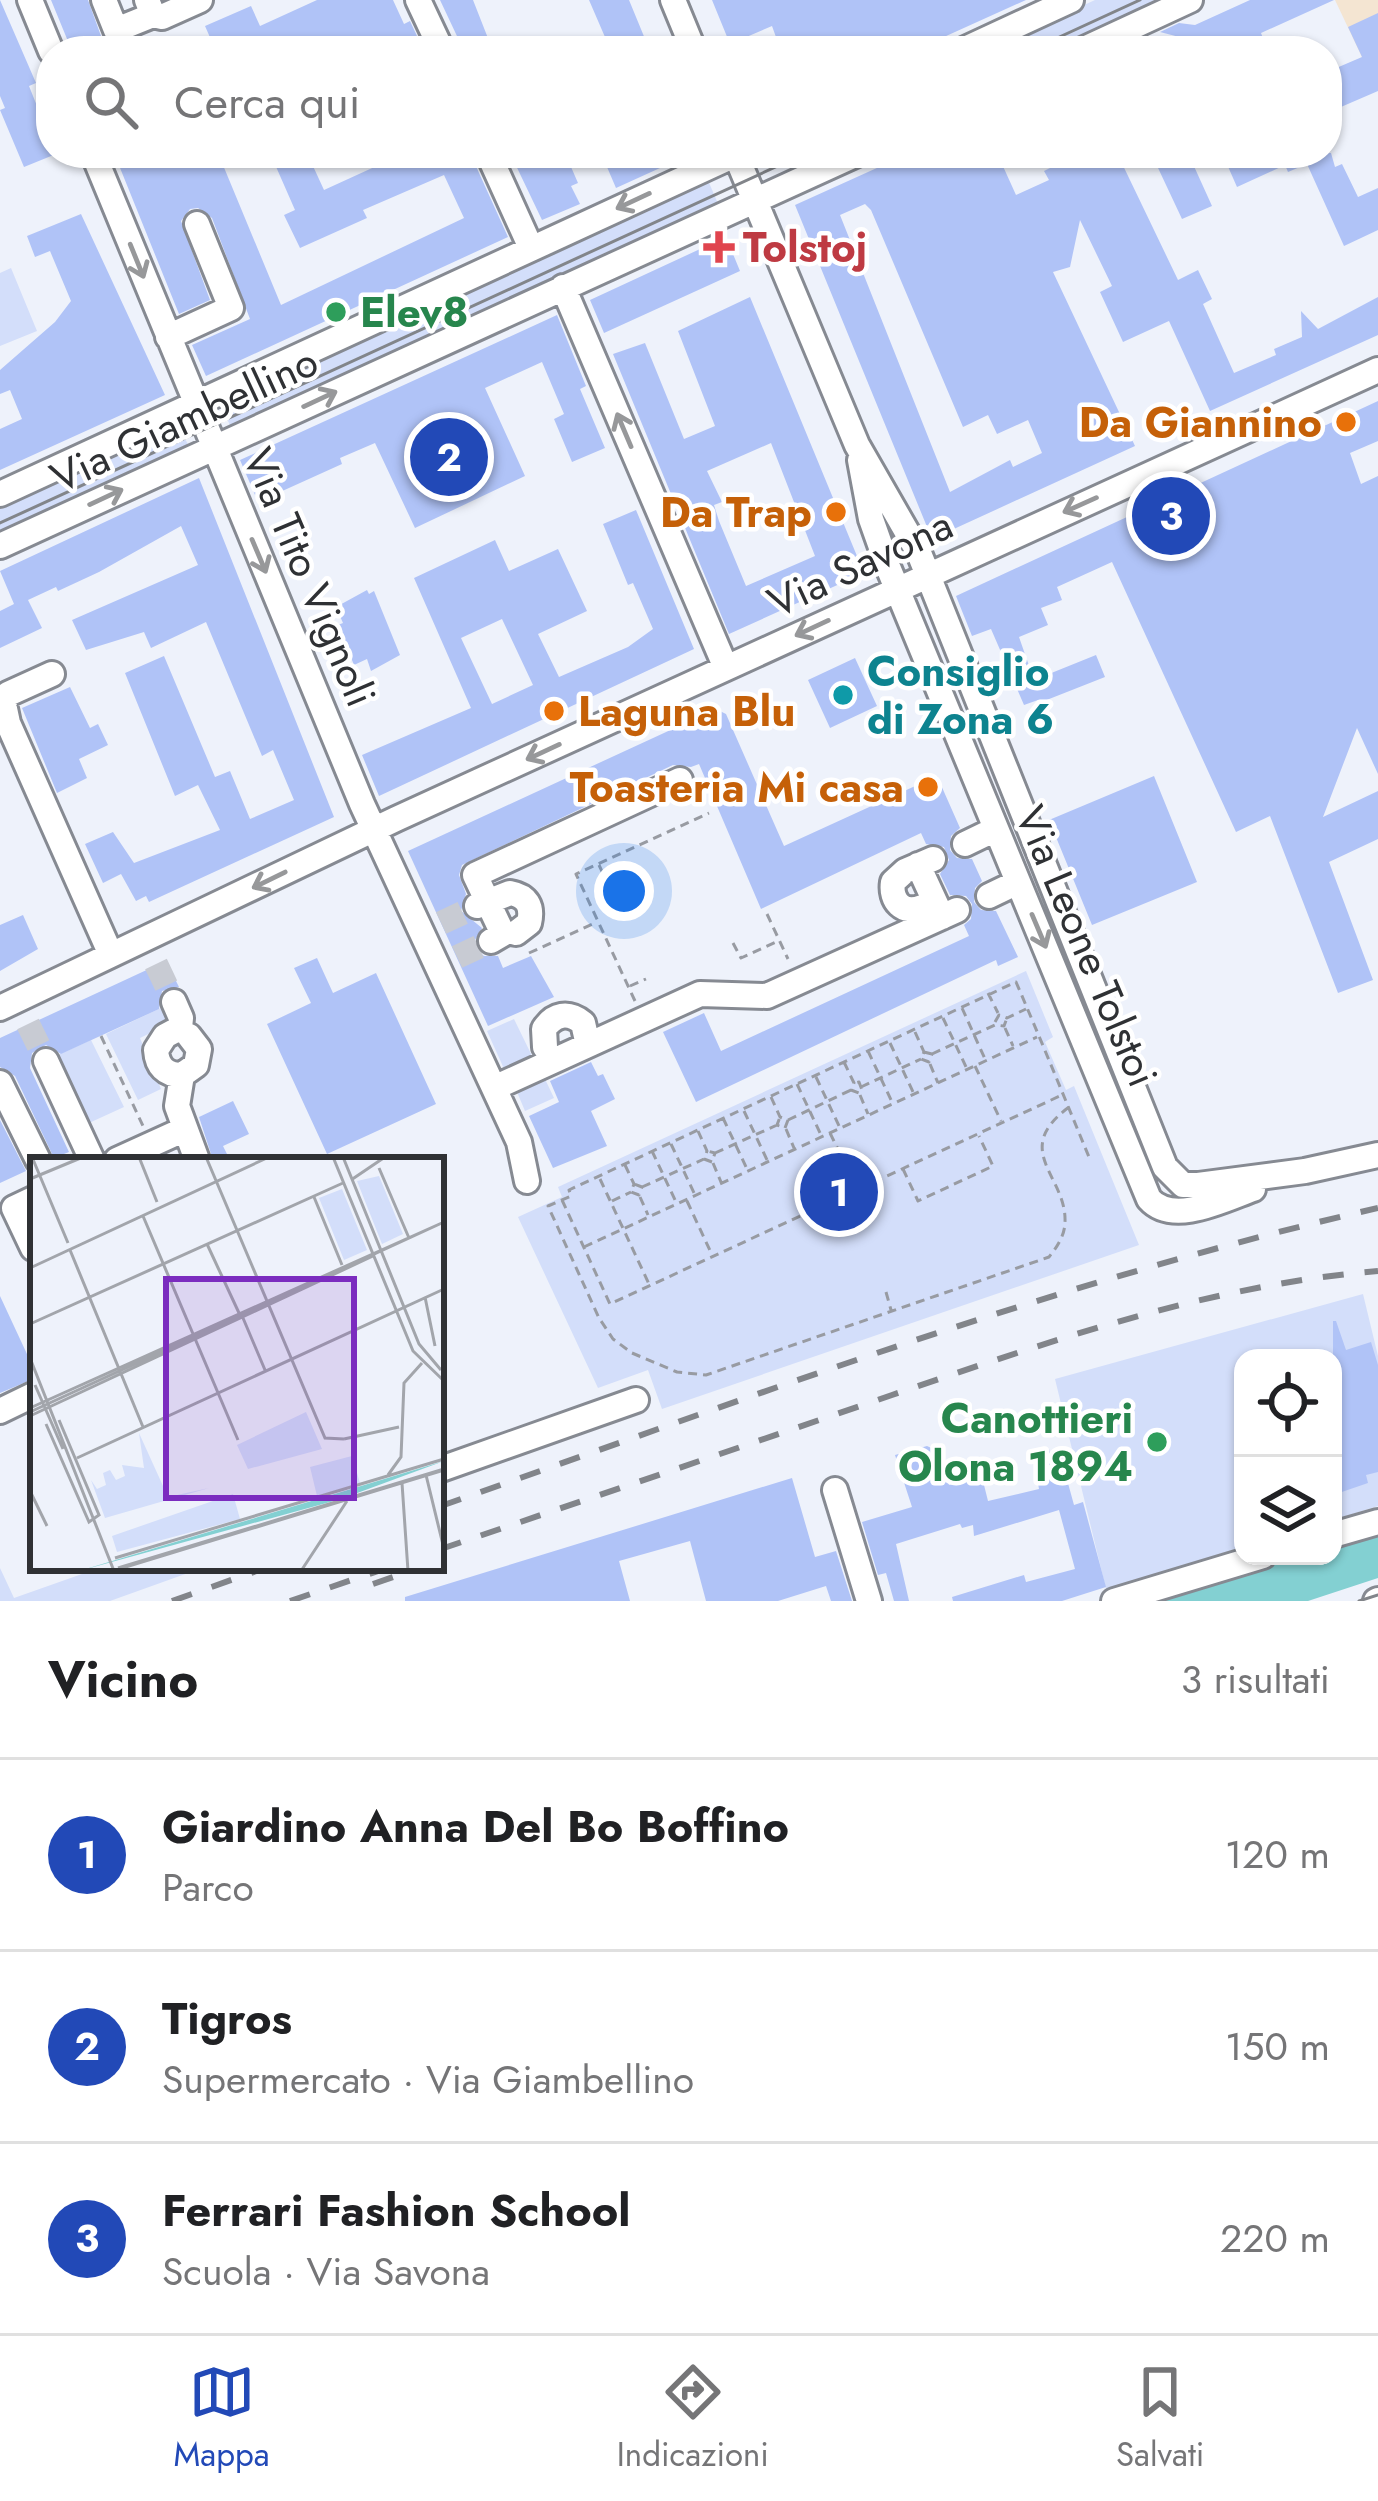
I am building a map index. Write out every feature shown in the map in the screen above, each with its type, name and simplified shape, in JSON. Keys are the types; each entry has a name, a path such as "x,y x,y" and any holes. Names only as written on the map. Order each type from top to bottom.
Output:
{"street":[{"path":"30,0 45,36"},
{"path":"104,0 116,30 154,11 200,0"},
{"path":"418,0 435,36"},
{"path":"673,0 688,36"},
{"path":"993,36 1071,0"},
{"path":"1112,36 1190,0"},
{"name":"Via Tito Vignoli","path":"99,168 375,830"},
{"path":"495,168 531,248"},
{"name":"Via Giambellino","path":"0,494 705,168"},
{"name":"Via Leone Tolstoi","path":"742,168 857,446 895,507 928,574 1165,1167 1183,1185 1305,1171"},
{"name":"Via Giambellino","path":"0,546 826,168"},
{"path":"168,337 231,308 197,224"},
{"path":"563,287 726,668"},
{"name":"Via Savona","path":"9,1004 375,830 1378,370"},
{"name":"Via Leone Tolstoi","path":"857,446 871,519 898,589 1149,1199 1157,1208 1186,1210 1305,1171"},
{"path":"921,645 942,669 977,737 950,664 952,635"},
{"path":"52,674 8,694 4,704 8,723 111,955"},
{"name":"Via Leone Tolstoi","path":"977,784 993,768 1008,776"},
{"path":"491,941 503,934 481,904 475,875 680,780"},
{"path":"965,844 996,829"},
{"path":"375,830 447,961 536,1187"},
{"path":"926,862 940,911 899,905 892,891 898,875 926,862"},
{"path":"989,896 1018,881"},
{"path":"481,904 510,893 525,899 530,906 529,922 522,943"},
{"path":"494,1088 700,994 767,996 940,911"},
{"path":"145,939 156,964"},
{"path":"174,1002 182,1018 180,1028 159,1042 157,1058 166,1072 182,1075"},
{"path":"9,1004 28,1024"},
{"path":"545,1047 544,1029 550,1021 567,1015 583,1023 588,1045"},
{"path":"189,1036 199,1058 182,1075 177,1106 196,1157"},
{"path":"46,1061 91,1157"},
{"path":"0,1083 37,1157"},
{"path":"123,1157 183,1130"},
{"name":"Via Leone Tolstoi","path":"1125,1138 1139,1139 1150,1130"},
{"path":"1305,1171 1378,1155"},
{"path":"30,1200 14,1208 30,1242"},
{"path":"0,1411 30,1396"},
{"path":"444,1468 636,1400"},
{"path":"835,1490 869,1601"},
{"path":"1342,1532 1378,1522"},
{"path":"1114,1601 1234,1565"}],"path":[{"path":"644,1020 576,874 709,813"},
{"path":"598,864 612,893"},
{"path":"767,914 799,982"},
{"path":"522,943 598,921"},
{"path":"733,943 741,958 779,940"},
{"path":"628,987 646,979"},
{"path":"1069,1107 1052,1123 1042,1153 1065,1216 1063,1235 1049,1257 706,1375 676,1372 632,1353 605,1329 548,1206 598,1176 1016,982 1054,1066 1089,1157"},
{"path":"989,994 999,1015 1007,1018 1028,1009"},
{"path":"962,1008 986,1061"},
{"path":"995,1025 999,1015"},
{"path":"943,1017 967,1070"},
{"path":"1007,1018 1004,1026 1014,1048"},
{"path":"924,1052 932,1054 995,1025 1004,1026"},
{"path":"795,1149 785,1127 788,1120 921,1059 924,1052 914,1031"},
{"path":"100,1036 151,1144"},
{"path":"584,1247 1039,1036"},
{"path":"890,1041 914,1094"},
{"path":"868,1052 892,1104"},
{"path":"929,1063 932,1054"},
{"path":"921,1059 929,1063 939,1084"},
{"path":"844,1062 869,1115"},
{"path":"975,1066 1002,1123"},
{"path":"815,1076 840,1128"},
{"path":"851,1090 854,1083"},
{"path":"797,1084 822,1137"},
{"path":"536,1187 560,1201 610,1304 1063,1094"},
{"path":"770,1096 780,1117 788,1120"},
{"path":"743,1109 768,1162"},
{"path":"777,1125 780,1117"},
{"path":"723,1118 748,1171"},
{"path":"712,1162 715,1154 735,1144 777,1125 785,1127"},
{"path":"697,1130 707,1151 715,1154"},
{"path":"830,1133 858,1190"},
{"path":"903,1168 918,1201 993,1166 978,1134"},
{"path":"671,1142 695,1195"},
{"path":"652,1151 676,1204"},
{"path":"704,1159 707,1151"},
{"path":"624,1164 634,1184 642,1187 704,1159 712,1162 722,1183"},
{"path":"598,1176 650,1286"},
{"path":"610,1202 631,1192 634,1184"},
{"path":"639,1195 642,1187"},
{"path":"631,1192 639,1195 649,1217"},
{"path":"687,1199 713,1257"},
{"path":"829,1203 835,1216"},
{"path":"886,1292 892,1312"}],"shaded area":[{"path":"1095,0 1165,0 1088,36 1017,36"},
{"path":"1335,0 1378,0 1378,91"},
{"path":"707,178 719,206 231,427 218,401"},
{"path":"11,268 37,331 0,346 0,273"},
{"path":"175,421 189,446 0,535 0,500"},
{"path":"1026,971 1053,1037 1045,1042 1066,1090 1074,1086 1139,1245 662,1409 648,1370 598,1388 518,1217 562,1197 558,1187"},
{"path":"165,1006 169,1024 140,1038 161,1089 138,1100 106,1034"},
{"path":"514,1019 533,1058 505,1071 487,1031"},
{"path":"91,1040 124,1107 89,1123 58,1055"},
{"path":"545,1079 554,1098 525,1111 517,1092"},
{"name":"Canottieri Olona 1894","path":"1363,1294 1378,1356 1378,1506 1342,1517 1342,1349 1234,1349 1234,1550 1106,1589 1055,1379"},
{"path":"1378,1534 1378,1578 1308,1601 1156,1601 1272,1565 1342,1565 1342,1544"},
{"path":"0,1568 14,1598 90,1571 194,1571 110,1601 0,1601"}],"building":[{"path":"0,0 36,83 29,86 36,104 36,162 24,167 0,110 5,108 0,96"},
{"path":"51,0 88,0 101,36 66,36"},
{"path":"317,0 393,0 404,24 410,21 417,36 209,36 205,26 251,6 260,26"},
{"path":"440,0 473,0 487,36 457,36"},
{"path":"589,0 629,0 644,36 605,36"},
{"path":"712,0 1026,0 946,36 776,36 772,26 749,36 727,36"},
{"path":"1250,0 1334,0 1262,36 1160,32 1179,23 1195,25"},
{"path":"1378,13 1378,91 1342,107 1342,66 1362,57 1348,27"},
{"path":"1342,164 1358,197 1378,188 1378,230 1344,246 1309,168 1342,168"},
{"path":"120,168 224,168 281,305 464,218 444,175 363,210 367,218 300,248 284,215 295,210 277,168 314,168 324,190 372,168 477,168 508,237 206,376 192,345 250,319 212,218 198,208 190,209 181,221 210,300 179,314"},
{"path":"517,168 572,168 578,183 571,186 580,204 542,220"},
{"path":"607,168 660,168 616,188"},
{"path":"877,168 1004,168 1016,195 1049,180 1044,171 1050,168 1124,168 1178,280 1198,270 1212,299 1203,304 1234,373 1276,355 1274,349 1302,337 1301,311 1318,329 1378,297 1378,335 1210,411 1169,321 1123,342 1100,292 1112,286 1080,220 1070,267 1053,272 1135,446 932,539 795,205","holes":["865,204 871,210 963,427 988,415 997,434 1028,420 1042,453 1013,467 1010,460 950,492 840,215"]},
{"path":"1158,168 1195,168 1212,206 1182,219"},
{"path":"1229,168 1278,168 1237,187"},
{"path":"81,214 165,395 0,470 0,429 22,419 10,390 0,394 0,370 55,322 71,301 50,251 35,257 27,236"},
{"path":"726,237 740,271 604,333 590,300"},
{"path":"750,297 864,573 729,634 613,354 645,343 684,439 715,426 678,331","holes":["771,443 815,556 746,586 719,521 714,505 722,502 707,471"]},
{"path":"557,315 605,448 572,462 554,419 564,414 542,362 485,388 525,476 415,528 375,443 340,458 342,464 258,502 240,460"},
{"path":"1378,401 1378,441 1350,453 1361,484 1378,476 1378,774 1357,728 1323,817 1378,791 1378,839 1329,862 1373,980 1338,993 1270,816 1236,832 1112,562 1057,587 1062,600 1041,608 1048,625 1019,637 1034,680 1096,655 1105,677 1039,703 1024,705 991,629 972,636 956,596"},
{"path":"199,478 334,817 149,902 146,896 136,901 121,874 103,883 85,844 113,832 134,863 220,830 198,785 175,796 125,673 164,656 215,777 230,771 250,819 294,800 273,750 262,756 206,622 151,648 144,632 86,650 72,620 198,565 181,526 99,572 28,600 42,628 0,648 0,611 14,604 0,571"},
{"path":"636,510 694,649 379,796 362,755 471,708 414,578 495,540 509,571 558,549 587,611 538,634 559,677 628,647 653,629 633,583 628,585 603,524","holes":["502,619 533,685 492,704 461,638"]},
{"path":"367,590 369,594 374,591 400,655 371,671 367,659 354,665 336,607"},
{"name":"Consiglio di Zona 6","path":"855,658 877,706 830,728 808,680"},
{"path":"70,687 90,728 98,724 108,745 79,759 87,778 57,793 22,708"},
{"path":"716,709 726,714 784,846 937,776 960,828 951,836 950,850 957,858 972,859 982,881 975,888 974,902 981,910 996,911 1018,957 998,966 996,960 696,1102 663,1032 704,1013 721,1051 969,936 964,925 971,919 972,904 966,896 950,895 940,874 949,860 944,847 926,844 921,833 761,909 699,764 673,765 462,865 459,875 466,894 461,911 482,928 475,940 477,950 484,956 498,956 503,968 531,956 554,997 488,1026 408,851"},
{"path":"1154,776 1197,882 1092,925 1049,820"},
{"path":"23,915 38,949 0,971 0,925"},
{"path":"317,958 333,993 376,973 436,1104 327,1154 267,1024 311,1003 294,968"},
{"path":"166,961 179,987 162,991 159,1009 61,1054 46,1045 32,1053 30,1068 69,1152 56,1157 15,1076 0,1067 0,1038"},
{"path":"591,1062 615,1099 591,1111 607,1146 553,1168 529,1116 559,1102 550,1081"},
{"path":"233,1101 249,1134 223,1146 228,1157 212,1157 199,1117"},
{"path":"0,1120 26,1171 0,1183"},
{"path":"0,1296 30,1361 30,1380 0,1393"},
{"path":"1336,1321 1346,1350 1371,1342 1378,1365 1378,1472 1366,1475 1368,1483 1342,1492 1342,1349 1333,1349"},
{"path":"927,1446 938,1451 949,1485 982,1477 988,1501 1039,1489 1032,1449 1049,1449 1054,1473 1066,1476 1074,1505 1083,1502 1106,1587 1062,1601 953,1601 952,1597 1024,1575 1026,1582 1075,1569 1059,1510 974,1536 973,1525 962,1528 960,1524 896,1544 909,1601 894,1601 886,1573 878,1575 862,1522 912,1507 895,1455"},
{"path":"792,1478 815,1557 836,1551 852,1601 831,1601 826,1586 778,1601 706,1601 690,1541 619,1561 630,1601 405,1601 405,1597"}],"tunnel":[{"path":"441,923 475,907"},
{"path":"457,957 491,941"},
{"path":"156,964 174,1002"},
{"path":"28,1024 46,1061"}],"tram line":[{"path":"1062,36 1140,0"},
{"path":"0,523 773,168"},
{"path":"1359,1601 1378,1595"}],"railway":[{"path":"444,1505 1022,1306 1258,1237 1378,1208"},
{"path":"444,1548 1131,1318 1253,1289 1378,1271"},
{"path":"172,1601 257,1571"},
{"path":"290,1601 378,1571"},
{"path":"373,1584 410,1571"}],"place":[{"name":"Tolstoj","path":"719,247"},
{"name":"Elev8","path":"336,312"},
{"name":"Da Giannino","path":"1346,422"},
{"name":"Tigros","path":"449,457"},
{"name":"Da Trap","path":"836,512"},
{"name":"Ferrari Fashion School","path":"1171,516"},
{"name":"Consiglio di Zona 6","path":"843,695"},
{"name":"Laguna Blu","path":"554,711"},
{"name":"Toasteria Mi casa","path":"928,787"},
{"name":"Giardino Anna Del Bo Boffino","path":"839,1192"},
{"name":"Canottieri Olona 1894","path":"1157,1442"}]}
